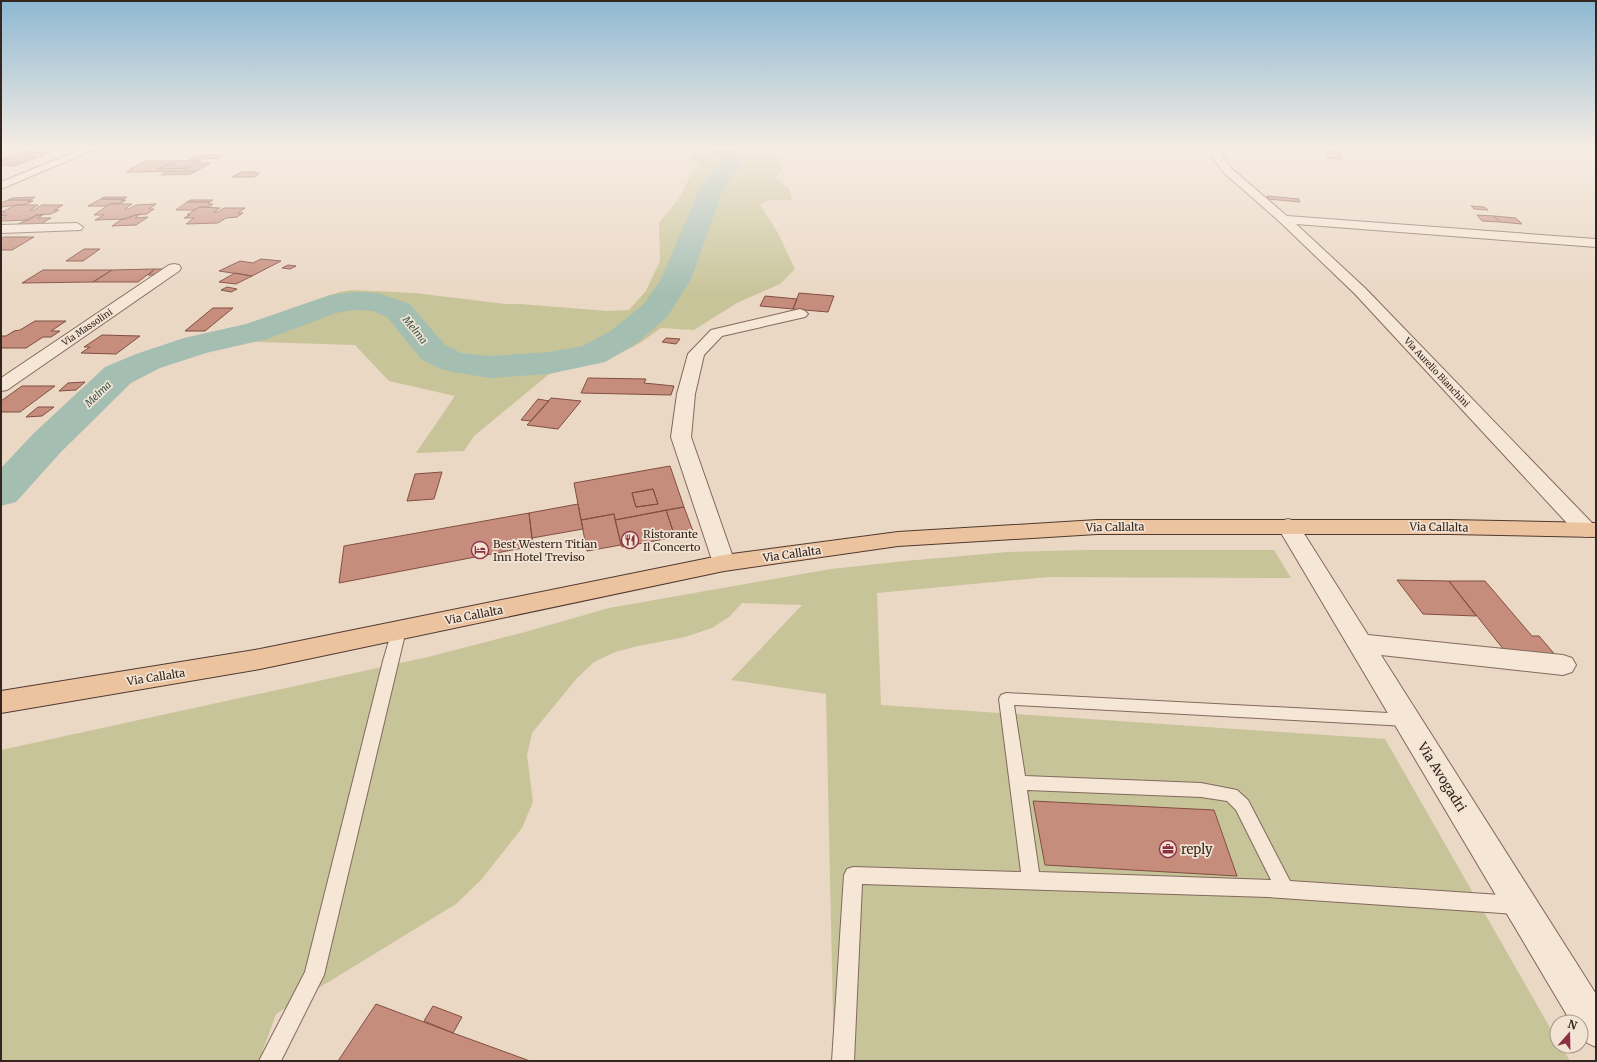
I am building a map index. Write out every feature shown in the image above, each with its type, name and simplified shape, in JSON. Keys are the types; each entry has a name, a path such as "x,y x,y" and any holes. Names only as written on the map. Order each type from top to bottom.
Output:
{"main road":[{"name":"Via Callalta","path":"1,702 260,659 724,563 898,540 1097,527 1450,526 1591,530"}],"street":[{"name":"Via Aurelio Bianchini","path":"1258,197 1284,219 1360,291 1591,530"},
{"path":"1284,219 1596,243"},
{"path":"1,229 77,227"},
{"name":"Via Massolini","path":"1,386 174,268"},
{"path":"724,563 681,437 686,394 696,354 717,333 800,314"},
{"name":"Via Avogadri","path":"1288,526 1596,1028"},
{"path":"1360,644 1563,665"}],"lane":[{"path":"270,1061 314,975 388,669 400,630"},
{"path":"1031,880 1006,700 1407,720"},
{"path":"1018,783 1201,790 1231,795 1242,805 1285,890"},
{"path":"843,1061 853,875 1285,890 1520,905"}],"shaded area":[{"path":"680,197 791,197 792,200 769,200 760,205 778,233 795,269 780,284 737,303 694,330 661,328 640,343 611,358 585,366 554,370 474,436 464,451 416,453 455,396 389,381 355,345 202,340 265,326 339,292 352,290 415,293 505,304 607,311 629,310 646,291 660,261 659,223"},
{"path":"1086,550 1274,550 1291,578 1048,577 877,593 881,705 1385,739 1549,1026 1549,1054 1566,1054 1570,1061 834,1061 826,694 731,680 802,605 742,603 729,617 712,628 685,637 615,652 594,662 577,678 532,733 527,755 533,802 522,828 481,880 456,904 276,1014 259,1061 1,1061 1,750 428,657 525,632 609,608 831,569 1008,552"}],"building":[{"path":"35,197 31,200 8,200 12,198"},
{"path":"104,197 127,197 124,199 101,199"},
{"path":"1267,197 1299,199 1300,202 1268,199"},
{"path":"101,199 126,200 121,203 106,206 88,206"},
{"path":"8,200 33,201 27,204 1,207 1,203"},
{"path":"190,200 213,200 210,202 187,202"},
{"path":"187,202 210,202 208,204 213,204 209,207 199,207 194,210 176,210"},
{"path":"110,204 132,204 125,209 129,209 136,205 156,204 149,209 154,209 147,214 135,215 127,219 95,220 104,215 94,215"},
{"path":"16,205 38,205 30,210 34,210 42,205 63,205 54,210 59,210 51,214 37,215 29,220 1,221 1,219 7,215 1,216 5,212 2,212"},
{"path":"1471,206 1484,207 1488,210 1474,209"},
{"path":"199,207 220,208 214,212 218,212 224,208 245,208 238,213 243,213 237,217 226,218 218,223 186,224 194,218 184,218"},
{"path":"140,214 135,218 148,217 136,225 112,226 122,219"},
{"path":"37,215 43,215 37,218 51,218 37,226 12,227"},
{"path":"1477,215 1494,216 1500,222 1482,221"},
{"path":"1494,216 1516,218 1522,224 1500,222"},
{"path":"4,237 34,237 12,250 1,250 1,239"},
{"path":"84,249 100,249 83,261 66,261"},
{"path":"261,259 281,261 252,276 219,271 240,261 253,263"},
{"path":"288,265 296,266 290,269 282,268"},
{"path":"155,269 164,269 156,275 148,275"},
{"path":"155,269 138,282 93,282 112,270"},
{"path":"43,270 112,270 93,282 22,283"},
{"path":"235,273 252,276 236,284 219,282"},
{"path":"227,287 237,289 231,292 221,290"},
{"path":"799,293 834,296 828,312 793,309"},
{"path":"765,296 797,299 793,309 760,306"},
{"path":"213,308 233,308 205,331 185,331"},
{"path":"35,321 66,321 51,331 60,331 51,337 43,337 26,348 1,348 1,336 6,336 14,331 20,330"},
{"path":"102,335 140,336 116,354 81,353 90,347 84,347"},
{"path":"666,338 680,339 676,344 662,342"},
{"path":"588,378 646,379 644,383 674,386 671,395 581,393"},
{"path":"85,382 76,390 59,391 68,383"},
{"path":"22,386 55,386 20,412 1,412 1,401"},
{"path":"551,398 581,401 558,429 527,425"},
{"path":"538,399 549,401 531,421 521,420"},
{"path":"38,407 54,407 42,416 26,417"},
{"path":"670,466 684,507 615,520 614,514 581,520 574,483","holes":["653,489 658,504 636,507 632,493"]},
{"path":"442,472 434,499 407,501 415,474"},
{"path":"653,489 658,504 636,507 632,493"},
{"path":"578,504 583,529 532,538 529,513"},
{"path":"684,507 694,534 675,537 666,510"},
{"path":"666,510 675,537 622,547 615,520"},
{"path":"529,513 533,546 339,583 344,546"},
{"path":"614,514 621,545 587,551 581,520"},
{"path":"1397,580 1449,581 1476,616 1423,614"},
{"path":"1449,581 1485,581 1532,636 1539,636 1557,657 1508,655"},
{"path":"1033,801 1214,810 1237,876 1045,865"},
{"path":"376,1004 453,1033 530,1061 338,1061"},
{"path":"433,1006 462,1017 453,1033 424,1021"}],"waterway":[{"name":"Melma","path":"1,493 47,443 118,375 148,361 196,345 255,332 330,304 354,301 378,302 399,311 433,352 453,362 490,367 549,363 593,355 624,337 655,311 676,279 709,197"}],"place":[{"name":"Ristorante Il Concerto","path":"630,540"},
{"name":"Best Western Titian Inn Hotel Treviso","path":"480,550"},
{"name":"reply","path":"1168,849"}]}
